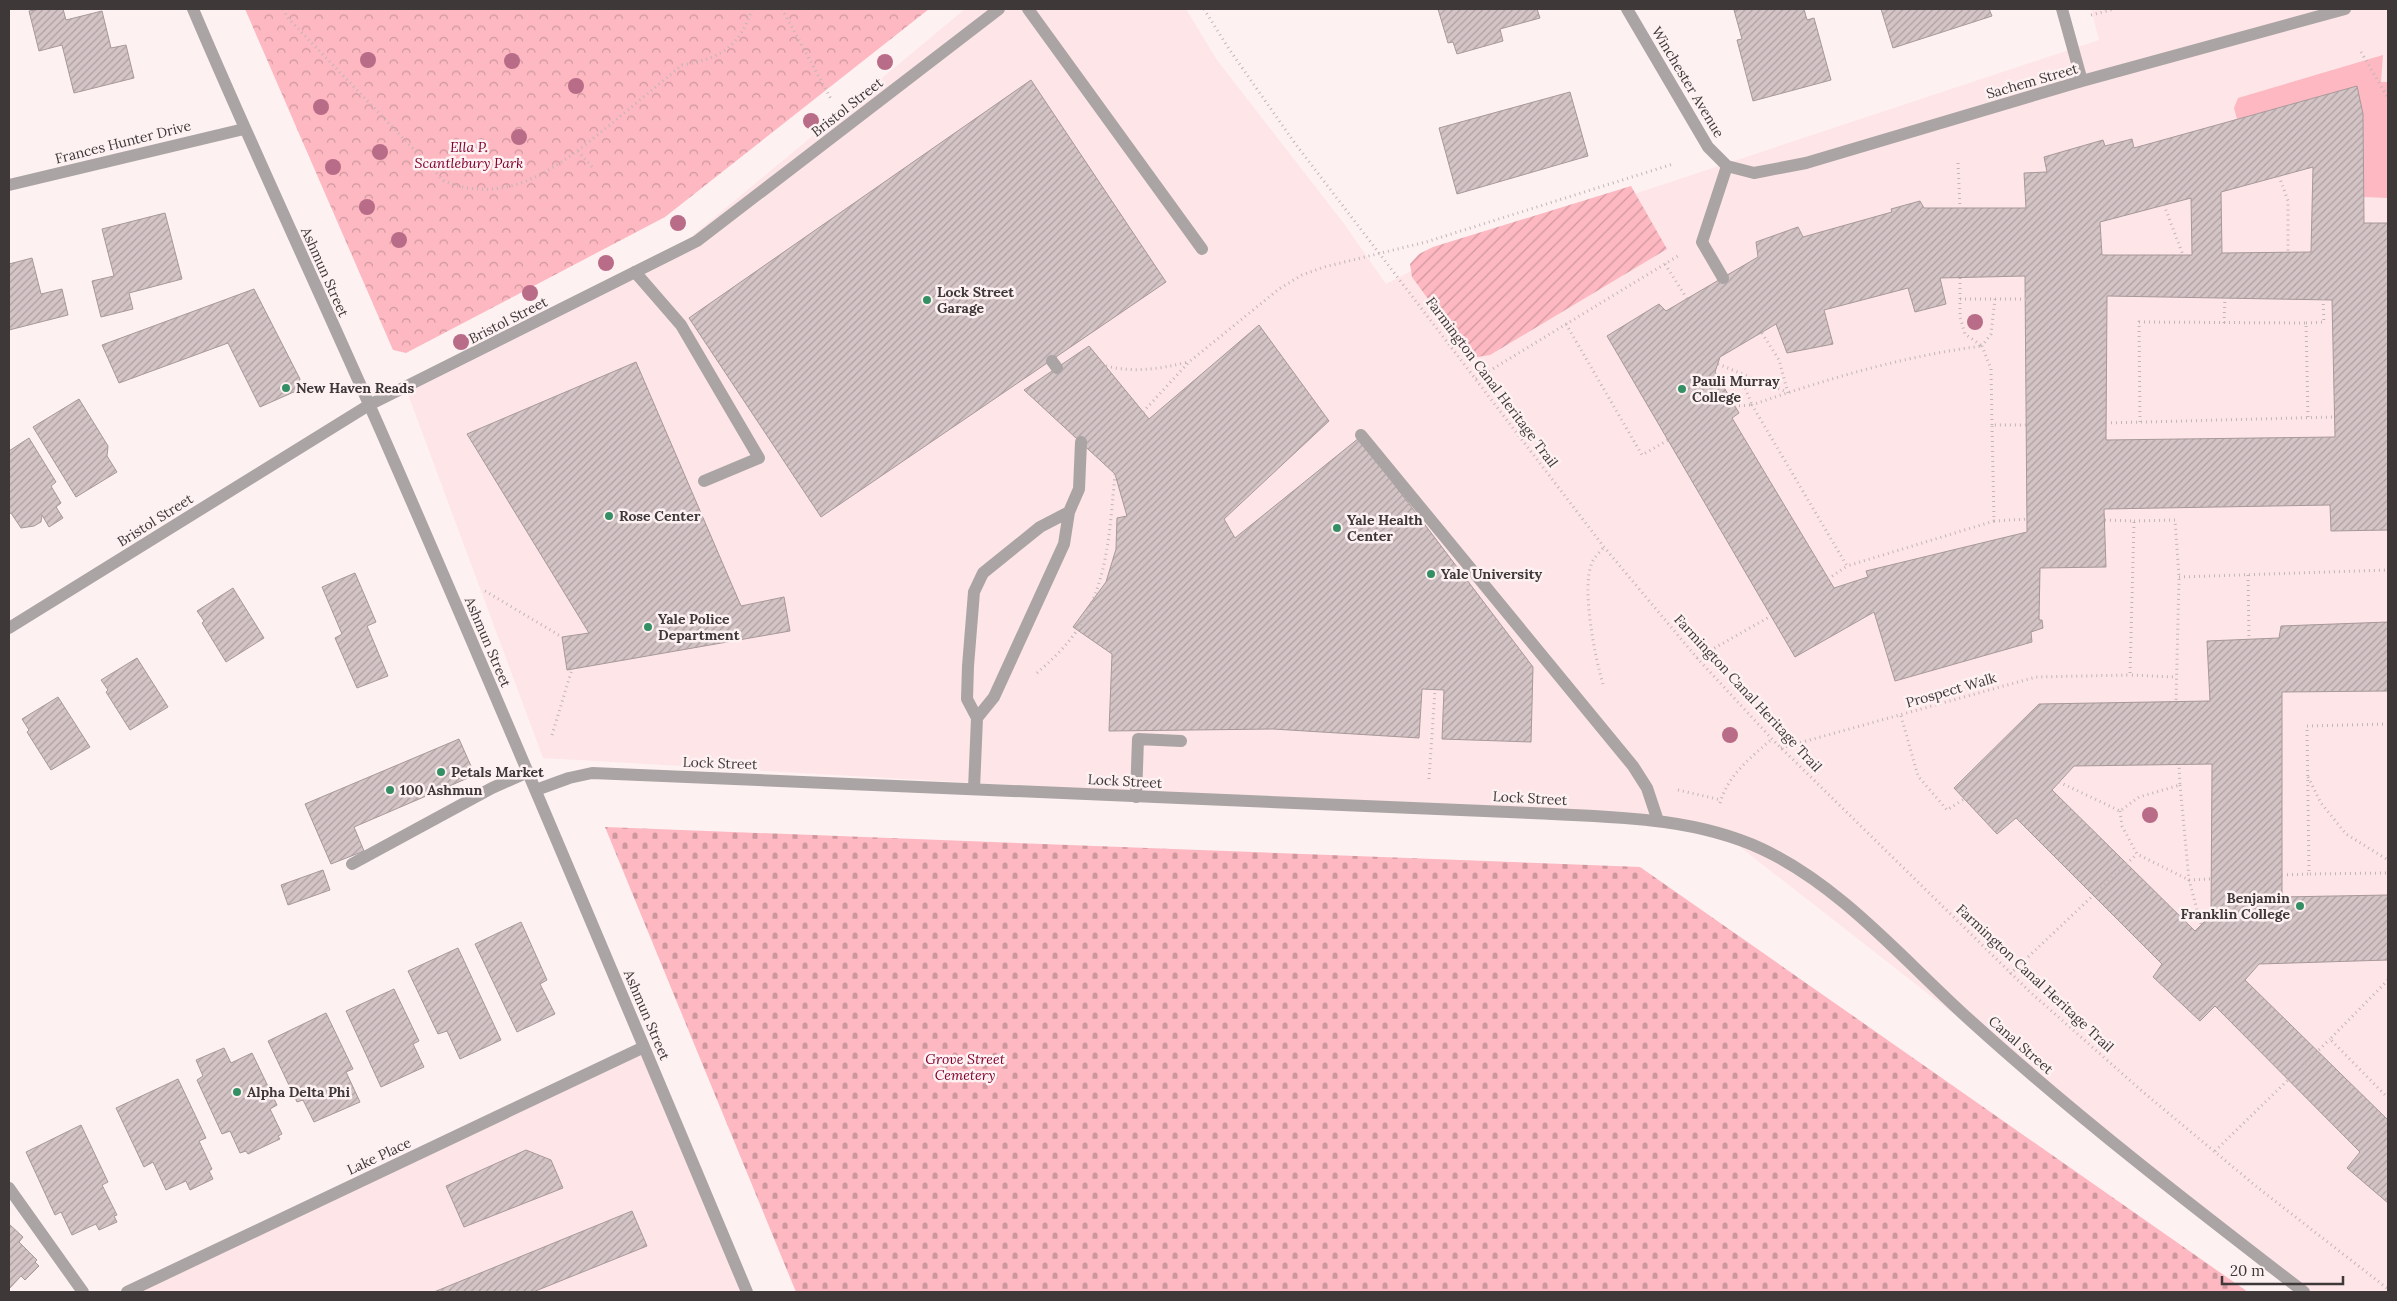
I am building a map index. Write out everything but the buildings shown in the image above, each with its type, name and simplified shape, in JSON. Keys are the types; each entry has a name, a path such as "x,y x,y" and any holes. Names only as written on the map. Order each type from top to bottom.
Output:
{"street":[{"name":"Ashmun Street","path":"193,9 244,129 369,406 536,790 747,1292"},
{"name":"Bristol Street","path":"9,628 369,406 696,241 999,9"},
{"path":"1028,9 1202,249"},
{"name":"Winchester Avenue","path":"1627,9 1708,147 1727,166"},
{"path":"2062,9 2082,81"},
{"name":"Sachem Street","path":"1727,166 1754,173 1806,163 2082,81 2345,9"},
{"name":"Frances Hunter Drive","path":"9,185 244,129"},
{"path":"1723,278 1702,242 1727,166"},
{"path":"635,272 681,325 759,458 704,481"},
{"path":"1360,435 1633,766 1647,788 1658,821"},
{"path":"977,718 994,697 1064,544 1069,512 1079,489 1081,442"},
{"path":"974,789 977,718 967,699 974,592 983,573 1040,527 1069,512"},
{"path":"1136,797 1138,739 1181,740"},
{"path":"352,864 492,788 528,772"},
{"name":"Lock Street","path":"536,790 569,778 592,773 1658,821 1714,832"},
{"name":"Canal Street","path":"1714,832 1762,849 1817,882 1840,900 1972,1023 2112,1142 2304,1292"},
{"name":"Lake Place","path":"127,1292 644,1047"},
{"path":"9,1188 83,1292"}],"path":[{"path":"283,9 287,17 444,181 461,188 500,189 520,184 552,169 578,151 682,66 700,62 720,54 736,42 748,22 752,9"},
{"path":"782,9 831,99"},
{"name":"Farmington Canal Heritage Trail","path":"1204,9 1229,49 1294,142 1604,547 1697,658 1772,739 2010,974 2143,1092 2388,1289"},
{"path":"2090,15 2115,9"},
{"path":"2361,52 2388,98"},
{"path":"578,151 593,168"},
{"path":"1958,163 1960,209"},
{"path":"1143,412 1189,362 1278,290 1302,275 1324,267 1381,254 1616,184 1673,164"},
{"path":"2279,176 2288,201 2288,252"},
{"path":"2164,205 2183,255"},
{"path":"1476,379 1702,242"},
{"path":"1665,264 1687,299"},
{"path":"1960,278 1960,317 1964,334 1982,346 1991,369 1994,522"},
{"path":"1960,299 2026,298"},
{"path":"2224,322 2225,298"},
{"path":"1734,406 1752,405 1788,392 1948,350 1982,346 1991,334 1995,299"},
{"path":"2140,422 2139,322 2324,322 2323,300"},
{"path":"2306,322 2308,418"},
{"path":"1566,324 1642,455 1668,440"},
{"path":"1762,332 1780,360 1788,392"},
{"path":"1106,366 1127,371 1158,370 1189,362"},
{"path":"1718,364 1788,392"},
{"path":"1739,373 1752,405 1847,566"},
{"path":"2106,423 2334,417"},
{"path":"1992,425 2027,425"},
{"path":"1032,678 1064,648 1083,622 1101,580 1111,528 1115,474"},
{"path":"1828,579 1847,566 1994,522 2027,518"},
{"path":"2105,520 2175,520 2179,577 2175,677 2176,702"},
{"path":"2130,676 2134,521"},
{"path":"1604,547 1592,563 1589,601 1593,642 1604,686"},
{"path":"2179,577 2388,570"},
{"path":"2248,574 2249,639"},
{"path":"485,591 562,637"},
{"path":"1697,658 1771,616"},
{"path":"552,736 572,669"},
{"name":"Prospect Walk","path":"1781,748 2036,678 2175,677"},
{"path":"1429,779 1435,690"},
{"path":"1901,716 1918,776 1948,810 1964,799"},
{"path":"2310,874 2307,726 2388,724"},
{"path":"1679,792 1721,800 1726,785 1734,775 1772,739"},
{"path":"2179,765 2189,880 2201,924"},
{"path":"2308,776 2321,803 2346,834 2388,860"},
{"path":"2059,782 2120,811"},
{"path":"2120,811 2139,797 2180,785"},
{"path":"2120,811 2122,826 2137,854 2189,880 2211,879"},
{"path":"2010,974 2137,854"},
{"path":"2282,875 2388,872"},
{"path":"2215,1151 2388,980"},
{"path":"2330,1038 2388,1098"}],"shaded area":[{"name":"Yale University","path":"965,9 1186,9 1217,60 1345,225 1386,284 1429,262 2099,40 2091,9 2388,9 2388,1292 2310,1292 1726,836 1635,821 543,758 406,389 685,242"},
{"path":"644,1047 747,1292 127,1292"}],"green space":[{"name":"Ella P. Scantlebury Park","path":"245,9 929,9 665,217 406,353 393,350"},
{"path":"2383,55 2381,82 2388,82 2388,198 2364,197 2363,114 2357,86 2237,119 2234,108 2238,98"},
{"path":"1631,186 1667,249 1490,355 1477,357 1467,352 1412,277 1410,264 1419,254 1433,247"},
{"name":"Grove Street Cemetery","path":"605,827 1640,867 2248,1292 796,1292"}],"place":[{"name":"Lock Street Garage","path":"927,300"},
{"name":"New Haven Reads","path":"286,388"},
{"name":"Pauli Murray College","path":"1682,389"},
{"name":"Rose Center","path":"609,516"},
{"name":"Yale Health Center","path":"1337,528"},
{"name":"Yale University","path":"1431,574"},
{"name":"Yale Police Department","path":"648,627"},
{"name":"Petals Market","path":"441,772"},
{"name":"100 Ashmun","path":"390,790"},
{"name":"Benjamin Franklin College","path":"2300,906"},
{"name":"Alpha Delta Phi","path":"237,1092"}]}
